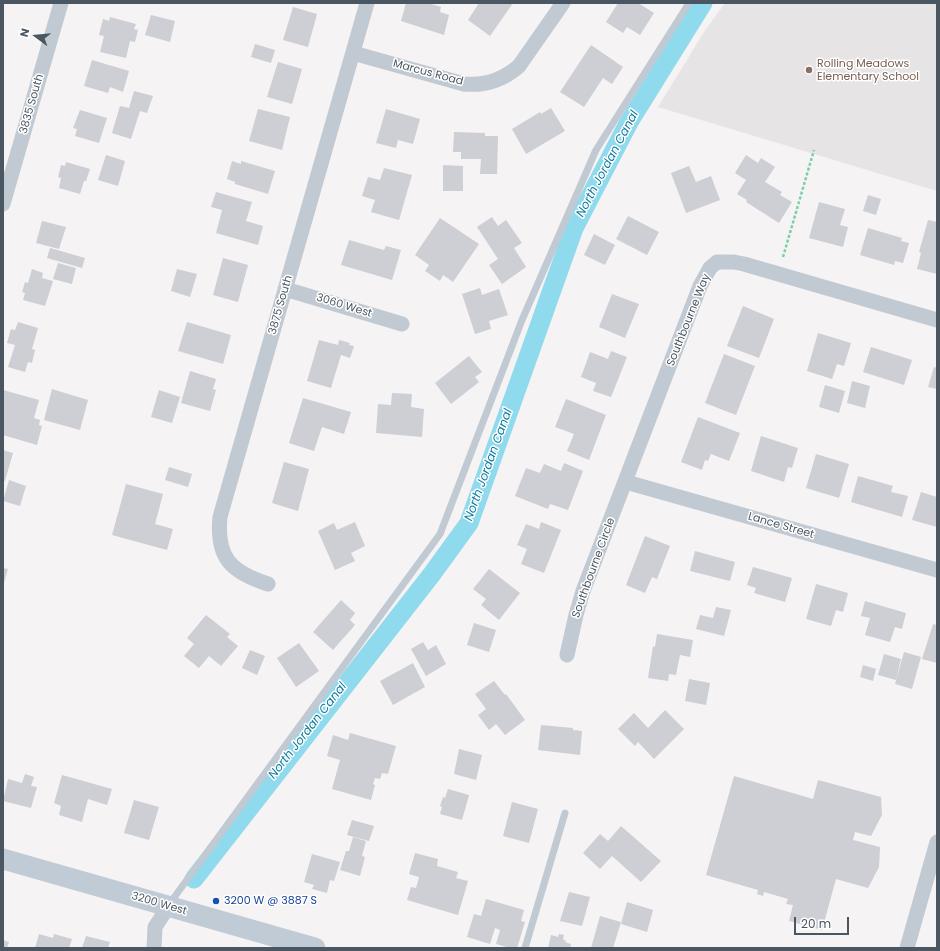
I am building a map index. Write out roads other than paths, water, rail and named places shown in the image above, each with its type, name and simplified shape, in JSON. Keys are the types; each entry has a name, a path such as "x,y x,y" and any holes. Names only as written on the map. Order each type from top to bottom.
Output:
{"street":[{"name":"3835 South","path":"3,204 60,3"},
{"name":"3875 South","path":"268,584 242,574 232,566 224,556 220,544 220,517 367,3"},
{"name":"Marcus Road","path":"353,53 464,84 492,82 502,79 519,66 562,3"},
{"name":"Southbourne Way","path":"626,482 700,286 710,268 717,262 734,262 744,264 937,320"},
{"name":"3060 West","path":"285,289 402,324"},
{"name":"Lance Street","path":"626,482 937,570"},
{"name":"Southbourne Circle","path":"567,655 580,601 626,482"},
{"path":"907,948 937,844"},
{"name":"3200 West","path":"3,859 307,947"},
{"path":"154,948 155,927 168,907"}],"lane":[{"path":"168,907 440,534 522,320 596,150 690,3"},
{"path":"525,948 565,813"}],"waterway":[{"name":"North Jordan Canal","path":"194,879 432,574 469,523 574,228 629,122 703,3"}],"place":[{"name":"Rolling Meadows Elementary School","path":"809,70"},
{"name":"3200 W @ 3887 S","path":"216,901"}]}
